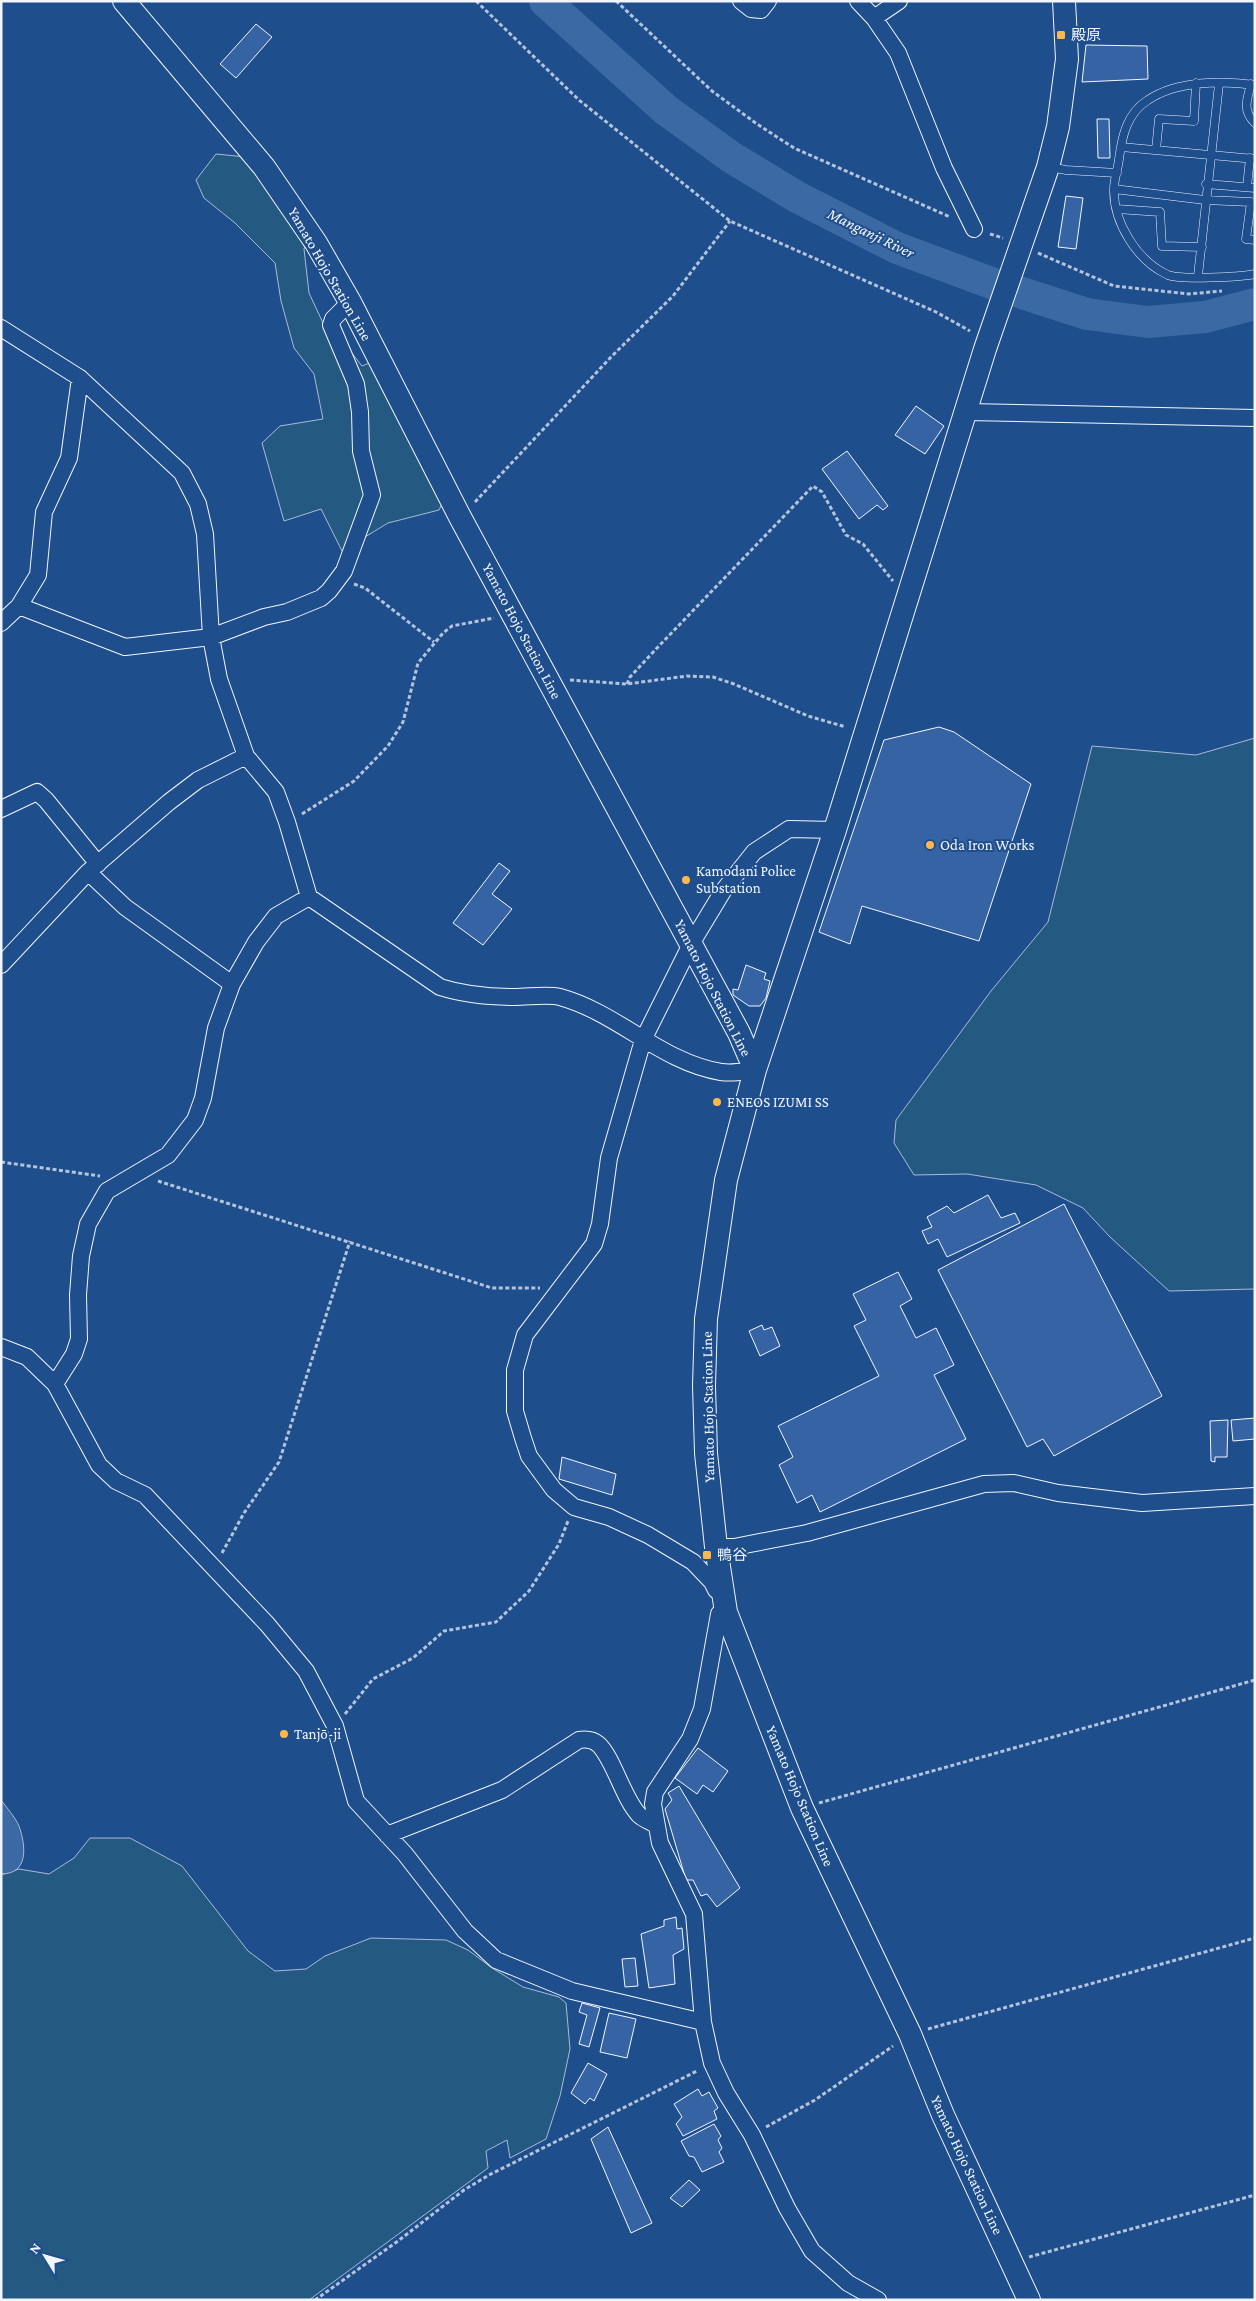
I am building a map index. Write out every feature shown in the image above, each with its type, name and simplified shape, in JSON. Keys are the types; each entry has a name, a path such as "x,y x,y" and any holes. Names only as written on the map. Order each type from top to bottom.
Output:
{"main road":[{"name":"Yamato Hojo Station Line","path":"124,1 264,167 316,243 350,302 460,517 509,604 739,1033 756,1070 726,1180 706,1319 704,1386 706,1454 723,1601 802,1808 910,2034 943,2115 1029,2300"},
{"path":"756,1070 836,830 991,333 1048,167 1058,127 1067,59 1064,1"}],"street":[{"path":"741,1 752,8 761,10 768,1"},
{"path":"858,1 874,18 898,53 944,168 974,228"},
{"path":"874,18 899,1"},
{"path":"19,606 125,647 211,637 309,603 325,594 344,571 372,495 361,451 358,394 352,373 331,325 333,319 350,302"},
{"path":"1,328 80,378 182,473 198,504 205,534 211,637 219,679 246,756 276,792 309,897 440,987 464,994 489,997 558,997 597,1012 680,1059 722,1072 756,1070"},
{"path":"1,623 19,606 38,574 44,512 69,458 80,378"},
{"path":"967,412 1255,418"},
{"path":"1,965 93,868 169,802 198,780 246,756"},
{"path":"1,809 37,792 46,800 93,868 125,907 232,984"},
{"path":"836,830 789,829 754,852 723,891 691,944 644,1040 609,1158 598,1234 591,1250 525,1335 518,1352 514,1370 515,1411 523,1438 538,1470 554,1490 574,1507 609,1517 648,1535 693,1562 712,1582 723,1601 699,1717 690,1739 655,1792 653,1804 656,1825 660,1842 694,1914 703,2022 712,2063 726,2093 752,2135 786,2208 812,2251 848,2283 878,2300"},
{"path":"55,1384 74,1354 79,1339 78,1295 81,1256 88,1224 107,1191 168,1155 195,1120 203,1098 216,1028 232,984 256,942 276,916 309,897"},
{"path":"1,1347 27,1357 55,1384 99,1465 116,1481 145,1495 267,1624 306,1672 335,1726 356,1801 405,1854 465,1931 496,1960 572,1991 703,2022"},
{"path":"716,1547 734,1547 807,1533 984,1484 1014,1483 1058,1493 1142,1503 1255,1496"},
{"path":"387,1835 502,1790 579,1740 587,1739 596,1742 603,1750 640,1816 656,1825"}],"lane":[{"path":"1156,150 1160,119 1194,121 1196,84"},
{"path":"1255,123 1249,117 1246,105 1253,84 1196,84 1174,87 1147,100 1128,119 1114,189 1117,209 1128,240 1150,263 1169,275 1240,277 1255,274"},
{"path":"1198,276 1206,184 1219,84"},
{"path":"1121,147 1252,159 1251,188 1206,184"},
{"path":"1048,167 1117,173"},
{"path":"1114,189 1205,200 1251,202 1246,239 1255,240"},
{"path":"1117,209 1160,212 1162,246 1202,247"}],"path":[{"path":"476,1 579,100 730,221 936,312 991,333"},
{"path":"616,1 712,91 794,148 914,200 974,228 1018,252 1114,286 1189,294 1230,290"},
{"path":"460,517 612,356 673,296 730,221"},
{"path":"627,684 630,677 657,648 813,486 822,492 846,535 863,544 899,590 910,595"},
{"path":"339,578 366,588 434,642"},
{"path":"287,822 334,795 354,781 388,746 403,722 415,670 434,642 452,626 494,618 509,604"},
{"path":"550,682 561,680 627,684 687,676 713,677 808,716 866,732"},
{"path":"1,1162 125,1179 149,1178 492,1288 562,1288"},
{"path":"213,1569 244,1513 279,1462 350,1241"},
{"path":"335,1726 373,1679 413,1658 444,1631 496,1622 529,1591 559,1544 574,1507"},
{"path":"802,1808 1255,1680"},
{"path":"752,2135 815,2100 910,2034 1255,1938"},
{"path":"315,2300 398,2241 464,2190 489,2175 712,2063"},
{"path":"1012,2262 1255,2195"}],"shaded area":[{"path":"216,154 246,157 307,240 304,249 309,293 323,323 347,347 362,366 372,362 444,500 439,510 388,523 342,551 321,509 284,521 262,443 280,426 323,419 314,374 294,348 281,301 275,263 235,223 204,198 196,180"},
{"path":"1255,738 1255,1289 1169,1291 1110,1237 1083,1208 1036,1185 967,1174 914,1175 894,1143 896,1120 991,991 1048,922 1092,746 1196,755"},
{"path":"1,1800 19,1826 24,1850 21,1864 17,1869 10,1873 1,1874"},
{"path":"90,1838 130,1838 182,1866 248,1951 275,1971 306,1969 325,1956 371,1938 446,1940 468,1950 492,1968 523,1987 559,1997 566,2003 570,2049 560,2096 546,2139 510,2158 507,2140 486,2151 488,2168 309,2300 1,2300 1,1875 19,1869 49,1874 74,1858"}],"building":[{"path":"256,24 272,37 236,78 220,64"},
{"path":"1086,45 1147,46 1148,79 1082,82"},
{"path":"1097,119 1109,119 1110,158 1098,158"},
{"path":"1066,196 1083,198 1076,249 1058,247"},
{"path":"916,406 944,426 925,454 895,435"},
{"path":"847,451 888,506 883,510 877,505 859,519 822,469"},
{"name":"Oda Iron Works","path":"939,727 954,732 1031,784 979,941 862,906 850,944 819,932 884,740"},
{"path":"499,863 510,871 492,894 512,909 483,945 453,923"},
{"path":"746,965 766,973 764,979 770,981 766,998 760,1006 749,1006 733,995 733,989 738,990"},
{"path":"988,1195 1001,1218 1015,1213 1020,1223 947,1257 938,1239 928,1244 922,1231 932,1227 927,1217 947,1206 954,1213"},
{"path":"1064,1204 1162,1396 1054,1456 1043,1439 1027,1447 938,1270"},
{"path":"898,1272 912,1299 900,1306 916,1338 936,1328 954,1365 934,1375 966,1439 820,1512 812,1495 797,1503 779,1465 793,1457 778,1426 879,1376 854,1326 866,1320 853,1294"},
{"path":"762,1325 764,1330 772,1327 780,1346 760,1356 749,1331"},
{"path":"1255,1418 1255,1439 1233,1441 1231,1420"},
{"path":"1228,1420 1227,1457 1215,1457 1215,1462 1211,1461 1210,1421"},
{"path":"562,1457 616,1474 612,1495 559,1479"},
{"path":"698,1748 728,1771 713,1792 703,1785 697,1794 675,1778"},
{"path":"679,1786 740,1888 717,1907 707,1894 701,1896 693,1880 686,1880 665,1809 672,1800 668,1793"},
{"path":"676,1917 677,1929 682,1928 684,1949 673,1955 675,1984 649,1988 641,1934 664,1926 664,1920"},
{"path":"635,1958 638,1986 625,1987 622,1959"},
{"path":"582,2003 600,2008 589,2047 579,2044 587,2015 579,2012"},
{"path":"609,2013 636,2019 627,2058 600,2052"},
{"path":"588,2063 607,2074 594,2101 590,2098 585,2104 571,2093"},
{"path":"698,2089 702,2096 709,2092 718,2108 714,2111 717,2119 683,2136 676,2124 682,2117 674,2104"},
{"path":"714,2124 721,2136 718,2140 722,2148 719,2152 724,2162 702,2172 694,2157 689,2156 681,2141"},
{"path":"608,2127 652,2223 631,2233 591,2139"},
{"path":"689,2180 700,2190 682,2207 670,2198"}],"waterway":[{"name":"Manganji River","path":"545,1 666,110 731,157 797,197 897,248 994,284 1087,314 1148,322 1205,317 1255,304"}],"place":[{"name":"殿原","path":"1061,35"},
{"name":"Oda Iron Works","path":"930,845"},
{"name":"Kamodani Police Substation","path":"686,880"},
{"name":"ENEOS IZUMI SS","path":"717,1102"},
{"name":"鴨谷","path":"707,1555"},
{"name":"Tanjō-ji","path":"284,1734"}]}
